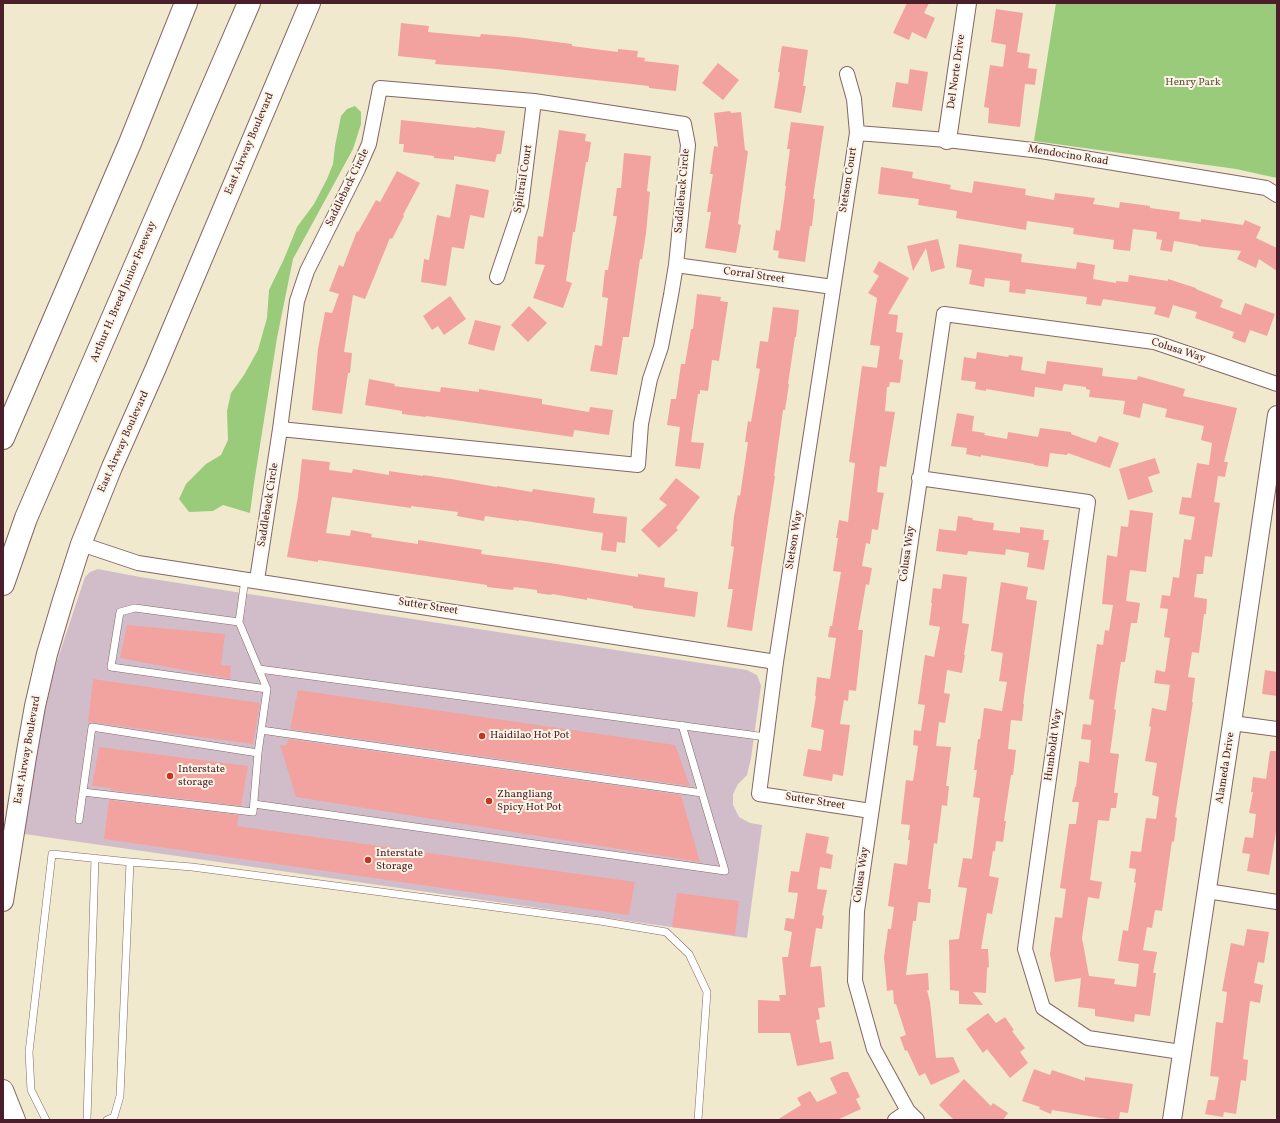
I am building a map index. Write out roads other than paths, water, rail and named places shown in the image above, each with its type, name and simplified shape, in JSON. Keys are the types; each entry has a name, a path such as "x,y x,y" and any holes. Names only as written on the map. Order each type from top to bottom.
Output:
{"highway":[{"path":"3,438 130,143 186,3"},
{"name":"Arthur H. Breed Junior Freeway","path":"3,584 26,518 249,3"}],"main road":[{"name":"East Airway Boulevard","path":"3,901 35,706 47,654 60,608 81,544 112,466 155,370 310,3"},
{"path":"3,1090 15,1120"}],"street":[{"name":"Del Norte Drive","path":"947,140 967,3"},
{"name":"Stetson Court","path":"833,287 857,133 854,98 848,74"},
{"name":"Saddleback Circle","path":"251,579 280,429 298,301 307,271 369,144 380,88 534,101 684,124 688,145 676,265 661,347 650,379 641,424 638,465 280,429"},
{"name":"Splitrail Court","path":"497,277 521,206 534,101"},
{"name":"Mendocino Road","path":"857,133 947,140 1041,151 1266,188 1277,195"},
{"name":"Corral Street","path":"676,265 833,287"},
{"name":"Stetson Way","path":"759,794 776,662 833,287"},
{"name":"Colusa Way","path":"912,1116 874,1049 855,981 857,911 944,314 1154,342 1277,384"},
{"name":"Alameda Drive","path":"1172,1120 1277,415"},
{"name":"Humboldt Way","path":"919,478 1088,502 1025,949 1043,1008 1088,1038 1181,1052"},
{"name":"Sutter Street","path":"81,544 138,563 251,579 776,662"},
{"path":"1232,723 1277,729"},
{"name":"Sutter Street","path":"759,794 871,811"},
{"path":"1207,890 1277,902"},
{"path":"895,1120 912,1116"}],"lane":[{"path":"83,792 253,812 258,753 267,689 239,622 251,579"},
{"path":"239,622 135,608 120,612 111,667 267,689"},
{"path":"258,669 766,737"},
{"path":"254,804 725,871 682,725"},
{"path":"79,820 92,727 258,753"},
{"path":"261,730 702,793"},
{"path":"46,1120 31,1090 29,1052 52,854 208,869 600,920 666,932 689,954 707,992 698,1120"},
{"path":"88,1120 95,858"},
{"path":"107,1120 114,1117 120,1096 130,862"}],"place":[{"name":"Haidilao Hot Pot","path":"482,736"},
{"name":"Interstate storage","path":"170,776"},
{"name":"Zhangliang Spicy Hot Pot","path":"489,801"},
{"name":"Interstate Storage","path":"368,860"}],"park label":[{"name":"Henry Park","path":"1193,83"}]}
